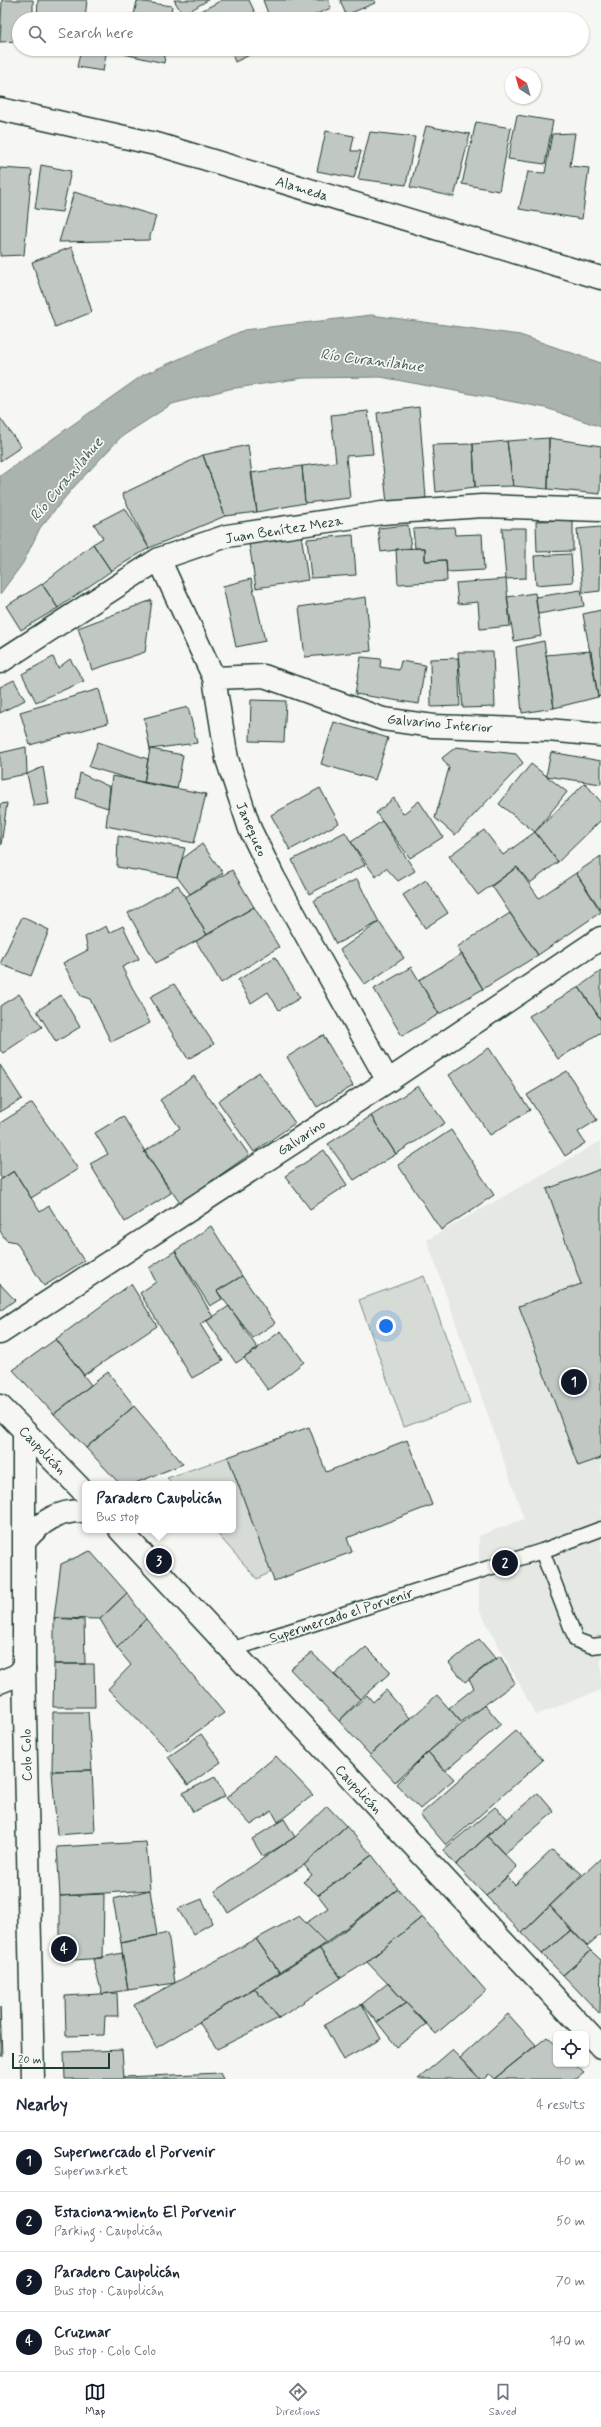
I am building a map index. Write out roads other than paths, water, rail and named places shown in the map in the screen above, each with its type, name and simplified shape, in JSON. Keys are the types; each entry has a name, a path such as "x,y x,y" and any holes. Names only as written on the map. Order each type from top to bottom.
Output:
{"street":[{"name":"Alameda","path":"0,110 160,145 601,278"},
{"name":"Juan Benítez Meza","path":"0,662 159,559 227,536 382,513 482,506 601,510"},
{"name":"Janequeo","path":"159,559 214,678 227,759 250,829 274,878 388,1081"},
{"name":"Galvarino Interior","path":"214,678 264,676 383,719 433,726 548,730 601,735"},
{"name":"Galvarino","path":"0,1333 388,1081 601,938"},
{"name":"Caupolicán","path":"0,1406 82,1490"},
{"name":"Colo Colo","path":"24,1431 24,1669 33,2079"},
{"path":"25,1541 46,1520 60,1514 82,1511"},
{"name":"Caupolicán","path":"123,1533 230,1650 601,2046"},
{"path":"0,1682 15,1676 24,1669"}],"lane":[{"name":"Supermercado el Porvenir","path":"230,1650 542,1551 601,1529"},
{"path":"542,1551 576,1640 592,1646 601,1645"}],"water":[{"name":"Río Curanilahue","path":"371,315 520,335 601,363 601,427 546,408 381,377 303,378 229,389 172,404 121,437 72,489 40,528 23,563 0,594 0,476 143,375 244,330"}],"place":[{"name":"Supermercado el Porvenir","path":"574,1382"},
{"name":"Paradero Caupolicán","path":"159,1561"},
{"name":"Estacionamiento El Porvenir","path":"505,1563"},
{"name":"Cruzmar","path":"64,1949"}]}
